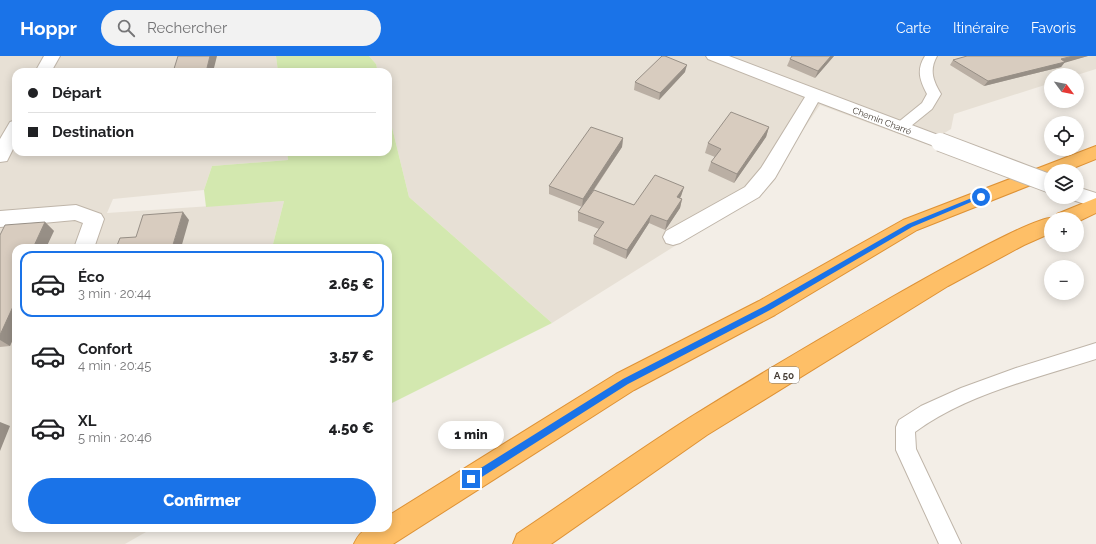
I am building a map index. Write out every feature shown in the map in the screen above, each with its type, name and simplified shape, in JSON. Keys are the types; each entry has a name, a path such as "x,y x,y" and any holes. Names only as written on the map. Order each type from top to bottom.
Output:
{"highway":[{"path":"392,529 625,382 767,308 910,226 1096,152"},
{"path":"1081,212 1096,206"},
{"name":"A 50","path":"527,544 698,427 940,280 1017,239 1044,228"},
{"path":"368,544 387,532"}],"street":[{"path":"45,68 52,56"},
{"name":"Chemin Charré","path":"714,56 1044,181"},
{"path":"673,237 752,192 768,172 814,94"},
{"path":"0,120 12,119"},
{"path":"0,156 12,134"},
{"path":"1084,197 1096,201"},
{"path":"0,219 76,212 94,219 85,244"}],"lane":[{"path":"901,128 927,106 934,94 925,79 926,63 931,56"},
{"path":"950,544 906,450 906,427 912,422 949,402 997,383 1096,351"}],"shaded area":[{"path":"0,56 276,56 278,68 12,68 12,156 288,156 288,160 212,166 204,190 113,199 107,213 284,201 273,244 12,244 12,532 146,532 125,544 0,544"},
{"path":"369,56 1096,56 1096,69 1084,73 1084,68 1044,68 1044,85 954,114 951,129 926,144 820,105 761,192 552,323 409,197 392,127 392,68 377,68 376,64"}],"green space":[{"path":"276,56 369,56 376,64 377,68 278,68"},
{"path":"392,127 409,197 552,323 392,403 392,244 273,244 284,201 206,207 204,190 212,166 288,160 288,156 392,156"}],"building":[{"path":"178,56 210,56 207,68 174,68"},
{"path":"662,56 687,65 660,93 635,82"},
{"path":"792,56 831,56 818,71 790,59"},
{"path":"967,56 1073,56 1061,59 1065,62 988,81 953,60"},
{"path":"731,112 769,127 737,174 711,162 721,149 708,143"},
{"path":"591,127 623,138 583,199 549,186"},
{"path":"655,175 684,187 677,197 682,199 667,221 651,215 627,250 594,236 604,222 578,212 594,190 634,205"},
{"path":"183,212 173,244 118,244 120,238 136,237 143,215"},
{"path":"45,222 35,244 12,244 12,309 0,335 0,235 5,225"}],"route":[{"path":"471,479 625,382 767,308 910,226 981,197"}]}
